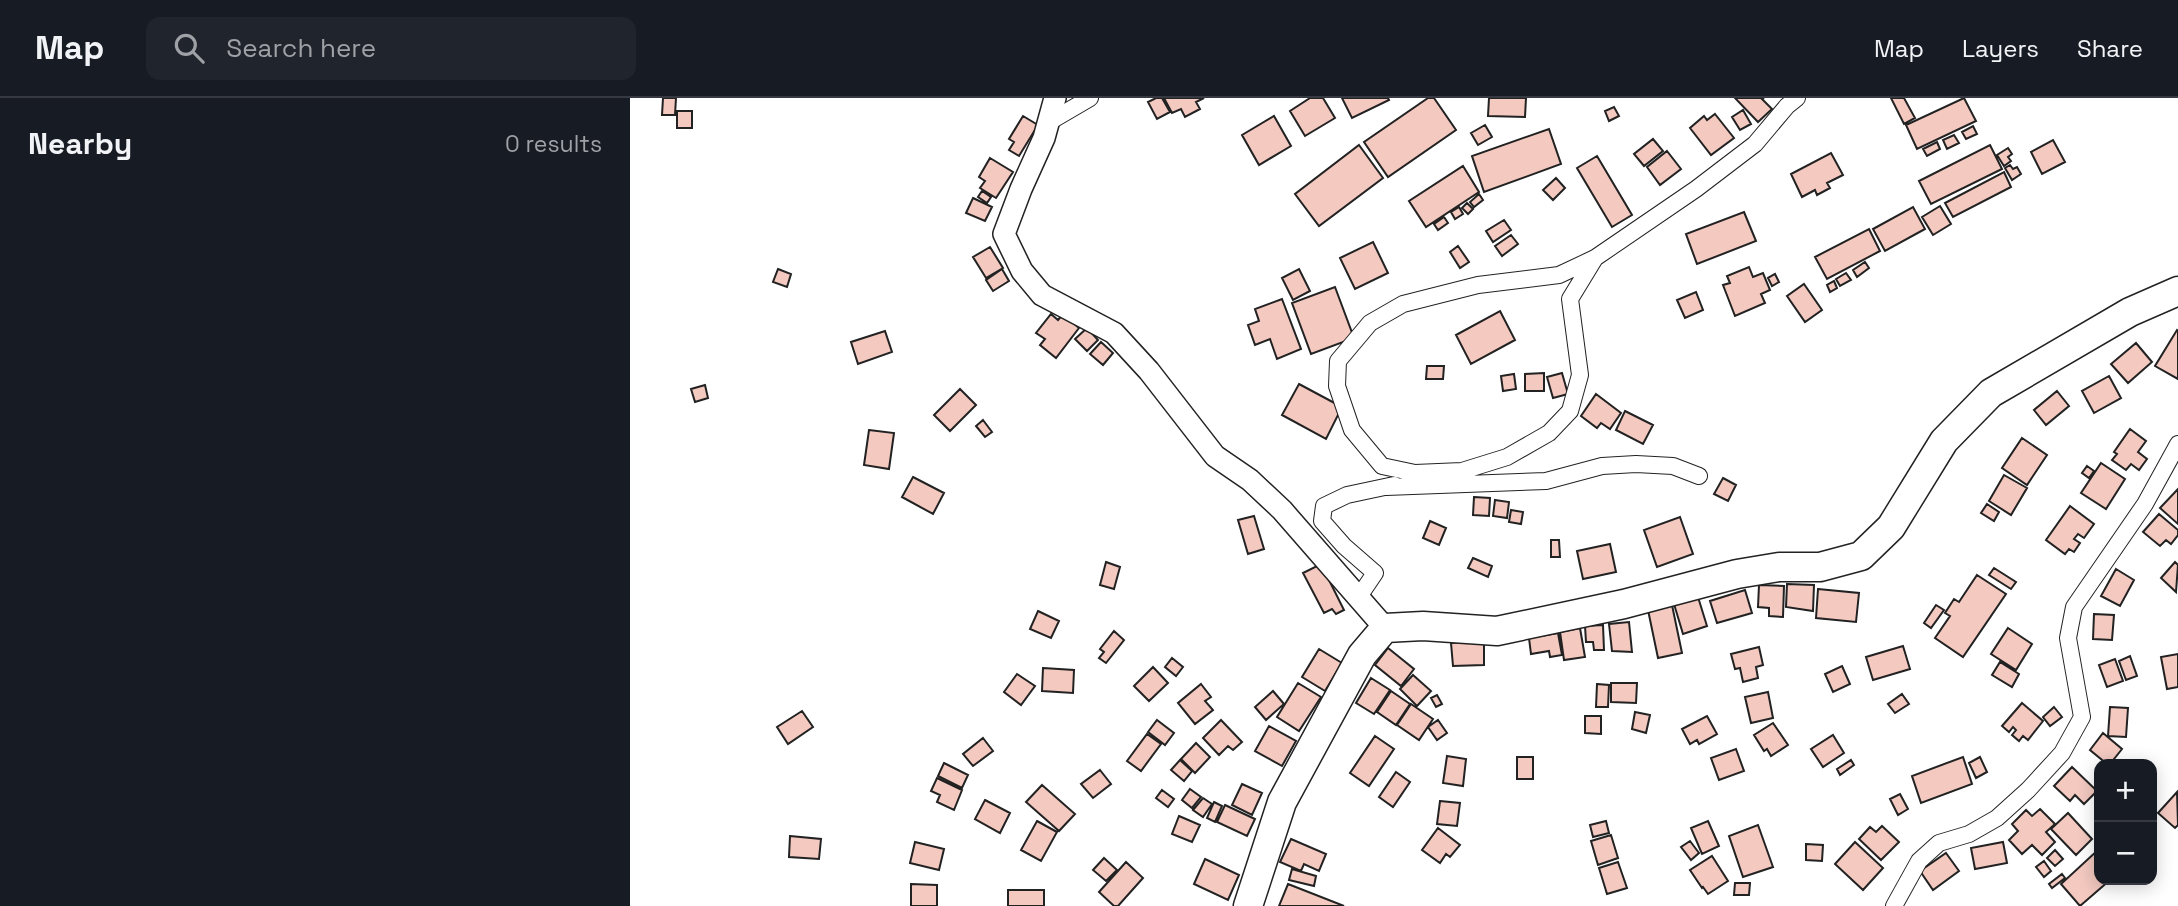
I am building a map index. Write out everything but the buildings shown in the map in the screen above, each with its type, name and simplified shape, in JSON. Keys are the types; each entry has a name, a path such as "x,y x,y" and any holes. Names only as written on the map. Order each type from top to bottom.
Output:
{"highway":[{"path":"1248,906 1282,802 1362,655 1385,628 1423,626 1497,631 1624,604 1737,574 1779,567 1820,567 1861,556 1891,527 1944,440 1991,393 2130,312 2178,291"}],"street":[{"path":"1055,98 1044,138 1004,234 1022,271 1042,295 1114,333 1149,371 1215,456 1250,480 1282,510 1385,628"},
{"path":"1049,121 1067,98"},
{"path":"1049,121 1090,98"},
{"path":"1462,471 1415,473 1382,466 1352,430 1338,386 1338,362 1370,323 1403,304 1478,285 1559,275 1595,258 1755,144 1797,98"},
{"path":"1358,598 1375,573 1344,546 1322,521 1324,506 1347,495 1462,471 1507,457 1549,433 1570,411 1580,375 1570,299 1595,258"},
{"path":"1894,906 1919,861 1939,843 1969,834 1997,818 2028,790 2062,753 2081,717 2068,638 2074,607 2144,504 2178,444"},
{"path":"1386,487 1546,481 1602,466 1636,464 1673,466 1699,476"}]}
